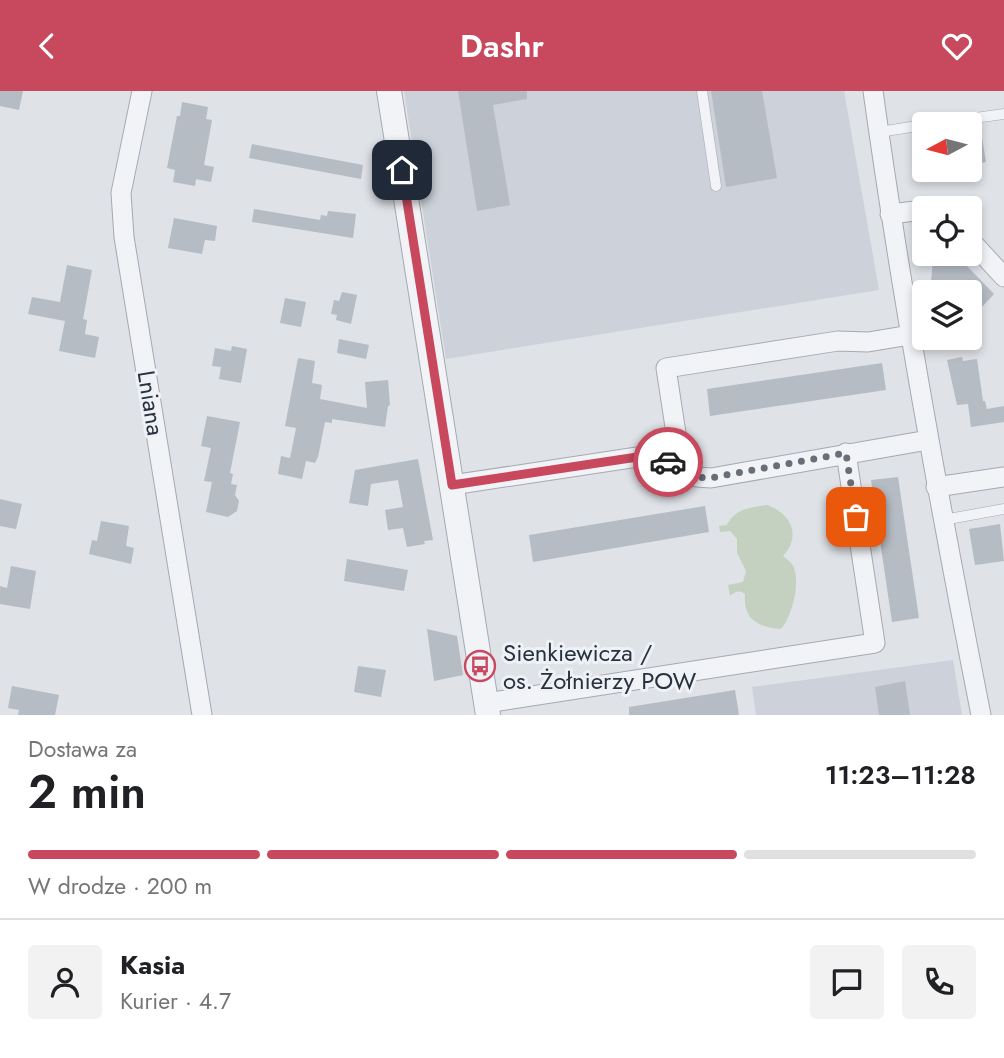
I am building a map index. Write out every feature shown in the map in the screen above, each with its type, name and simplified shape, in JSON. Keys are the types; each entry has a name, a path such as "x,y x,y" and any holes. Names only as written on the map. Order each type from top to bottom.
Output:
{"street":[{"name":"Lniana","path":"142,91 121,193 124,237 202,715"},
{"path":"389,91 487,709 875,643 846,453"},
{"path":"873,91 890,214 936,487 981,715"},
{"path":"890,214 912,211"},
{"path":"982,253 1004,277"},
{"path":"681,466 666,368 838,341 868,342 911,335"},
{"path":"452,485 644,456 681,466 697,477 710,478 928,440"},
{"path":"936,487 1004,477"}],"lane":[{"path":"702,91 716,186"},
{"path":"982,117 1004,114"},
{"path":"879,132 912,127"},
{"path":"943,520 1004,509"}],"shaded area":[{"path":"404,91 844,91 879,290 446,359"},
{"path":"953,660 962,715 756,715 752,687"}],"green space":[{"path":"767,505 788,519 793,533 789,548 783,556 795,571 796,588 792,607 781,629 753,620 746,610 743,592 730,596 728,585 743,582 746,571 737,553 737,539 730,531 720,532 719,526 727,525 734,515 744,510"}],"building":[{"path":"0,91 23,91 19,110 0,106"},
{"path":"458,91 527,91 527,99 493,105 510,205 477,211"},
{"path":"711,91 762,91 777,178 726,187"},
{"path":"182,102 208,107 206,119 212,120 204,165 214,167 211,182 196,179 195,186 173,182 175,170 167,168"},
{"path":"982,137 986,162 982,163"},
{"path":"252,144 363,165 361,179 249,158"},
{"path":"254,209 320,220 321,215 327,216 328,211 356,214 353,238 252,222"},
{"path":"174,218 217,226 215,241 205,240 202,254 168,248"},
{"path":"67,265 92,270 83,319 87,320 85,334 99,337 95,358 59,351 65,321 28,314 32,297 60,302"},
{"path":"932,266 967,266 980,280 931,280"},
{"path":"982,282 994,294 982,307"},
{"path":"342,292 357,295 351,324 336,320 337,315 331,314 334,300 339,301"},
{"path":"285,298 306,302 301,327 280,323"},
{"path":"339,339 369,345 366,359 337,353"},
{"path":"232,346 247,349 241,383 219,379 221,367 212,366 215,348 231,351"},
{"path":"962,357 963,361 977,359 983,401 987,409 1004,406 1004,422 971,427 968,404 957,405 947,360"},
{"path":"298,358 315,361 312,383 322,385 320,399 367,408 365,382 388,380 390,405 385,427 332,419 332,423 325,422 318,457 315,463 306,461 302,479 278,474 281,456 290,458 296,428 285,426"},
{"path":"882,363 886,390 710,416 707,389"},
{"path":"207,416 240,422 230,473 233,474 231,484 237,485 235,495 239,501 237,511 228,517 206,512 212,482 204,481 211,448 201,446"},
{"path":"418,459 433,540 407,547 403,528 388,530 385,510 403,507 398,480 371,484 368,506 349,503 355,470"},
{"path":"898,477 919,618 892,622 871,480"},
{"path":"0,499 22,504 16,529 0,526"},
{"path":"705,506 709,532 533,562 529,535"},
{"path":"101,521 129,526 126,546 134,548 131,564 89,554 92,540 97,541"},
{"path":"1000,524 1004,561 975,565 969,529"},
{"path":"347,559 408,570 404,591 344,581"},
{"path":"11,566 36,571 30,609 0,604 0,586 7,588"},
{"path":"427,629 457,636 463,675 434,681"},
{"path":"358,666 386,670 381,697 354,692"},
{"path":"905,681 910,715 879,715 875,687"},
{"path":"12,686 59,695 55,715 18,715 19,710 8,708"},
{"path":"735,690 739,715 629,715 629,707"}],"way so far":[{"path":"668,462 681,466 697,477 710,478 846,453 856,517"}],"place":[{"name":"Sienkiewicza / os. Żołnierzy POW","path":"480,666"}],"route":[{"path":"402,170 452,485 644,456 668,462"}]}
